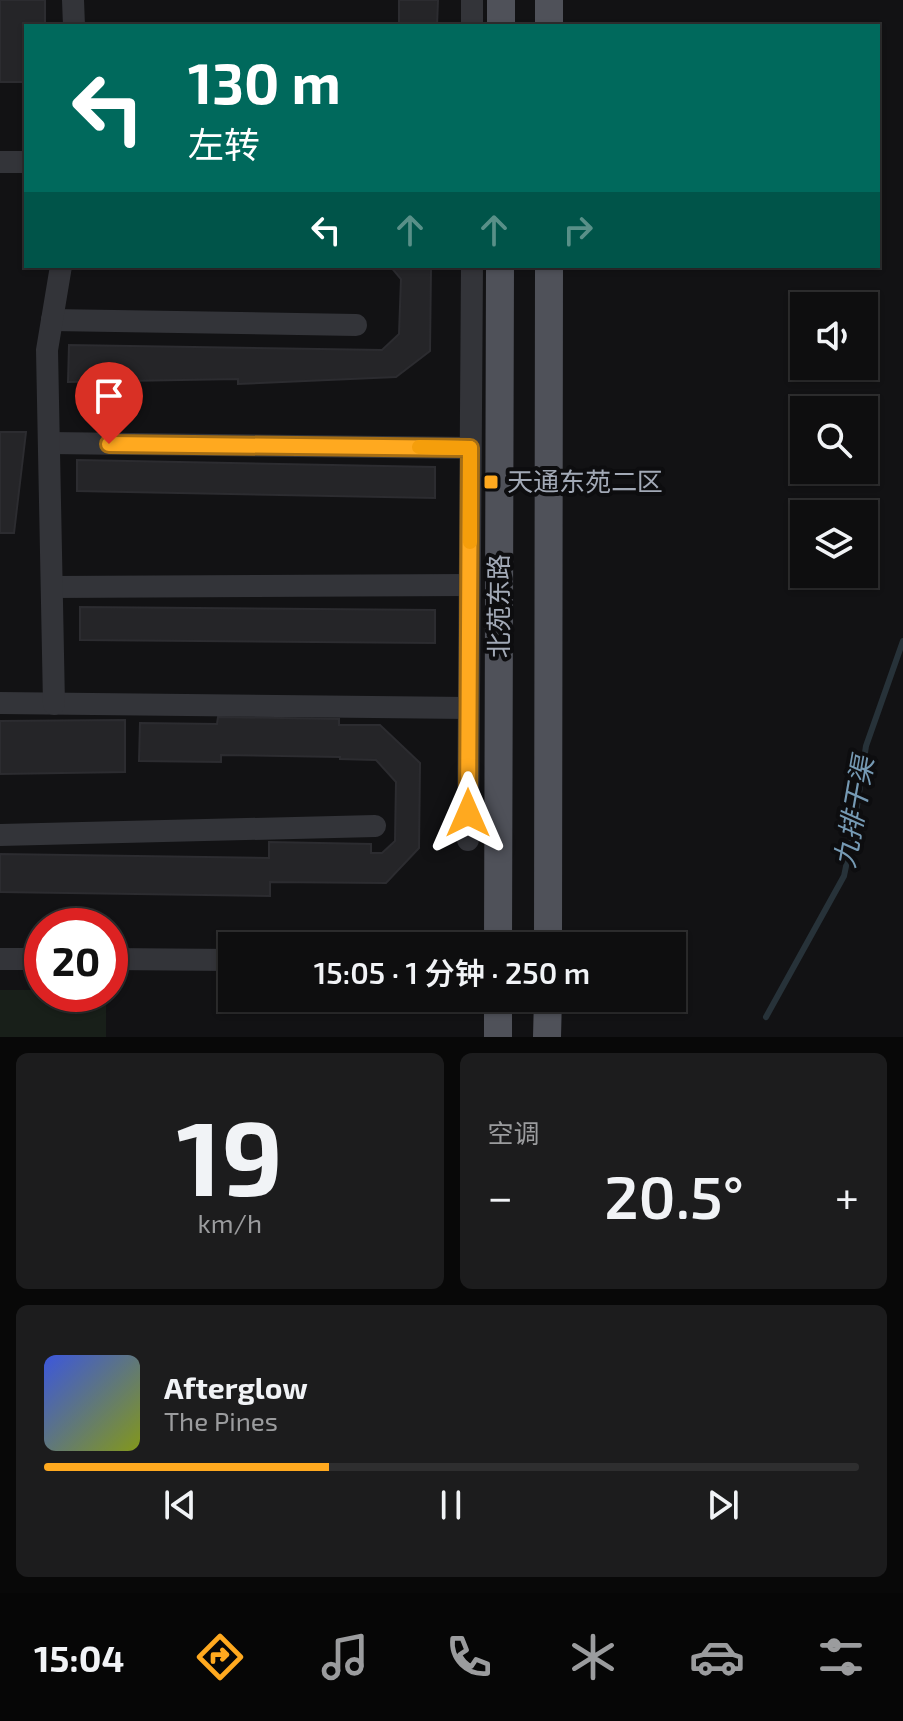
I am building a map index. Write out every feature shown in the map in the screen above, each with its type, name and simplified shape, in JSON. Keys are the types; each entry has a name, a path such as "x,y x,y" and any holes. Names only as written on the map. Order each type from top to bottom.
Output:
{"main road":[{"path":"501,0 501,24"},
{"path":"549,0 549,24"},
{"name":"北苑东路","path":"498,932 500,268"},
{"name":"北苑东路","path":"548,932 549,268"},
{"path":"498,1012 498,1037"},
{"path":"547,1037 548,1012"}],"street":[{"path":"73,0 74,24"},
{"path":"472,0 472,24"},
{"path":"0,162 24,162"},
{"path":"54,704 47,350 61,268"},
{"path":"468,840 472,268"},
{"path":"52,320 356,325"},
{"path":"49,443 470,448"},
{"path":"52,587 469,585"},
{"path":"0,703 468,708"},
{"path":"0,835 375,826"},
{"path":"0,959 24,959"},
{"path":"128,959 218,960"}],"shaded area":[{"path":"0,990 24,990 24,1012 106,1012 106,1037 0,1037"}],"building":[{"path":"0,0 45,0 45,24 24,24 24,82 0,82"},
{"path":"399,0 438,0 437,24 399,24"},
{"path":"392,268 431,268 430,351 396,377 238,384 238,379 68,382 69,345 382,350 399,334 401,279"},
{"path":"0,432 26,432 14,533 0,533"},
{"path":"77,460 435,467 435,498 77,491"},
{"path":"80,607 435,610 435,643 80,640"},
{"path":"218,717 339,719 339,725 380,725 420,763 419,848 386,883 270,882 270,896 0,892 0,854 269,858 269,842 371,844 371,853 382,853 395,841 396,782 376,760 221,755 221,762 139,761 140,723 217,724"},
{"path":"125,720 125,772 0,774 0,721"}],"waterway":[{"name":"九排干渠","path":"766,1017 844,876 866,746 903,641"}],"slow traffic":[{"path":"419,447 470,448 470,542"}],"place":[{"name":"天通东苑二区","path":"491,482"}],"route":[{"path":"109,444 470,448 468,813"}]}
